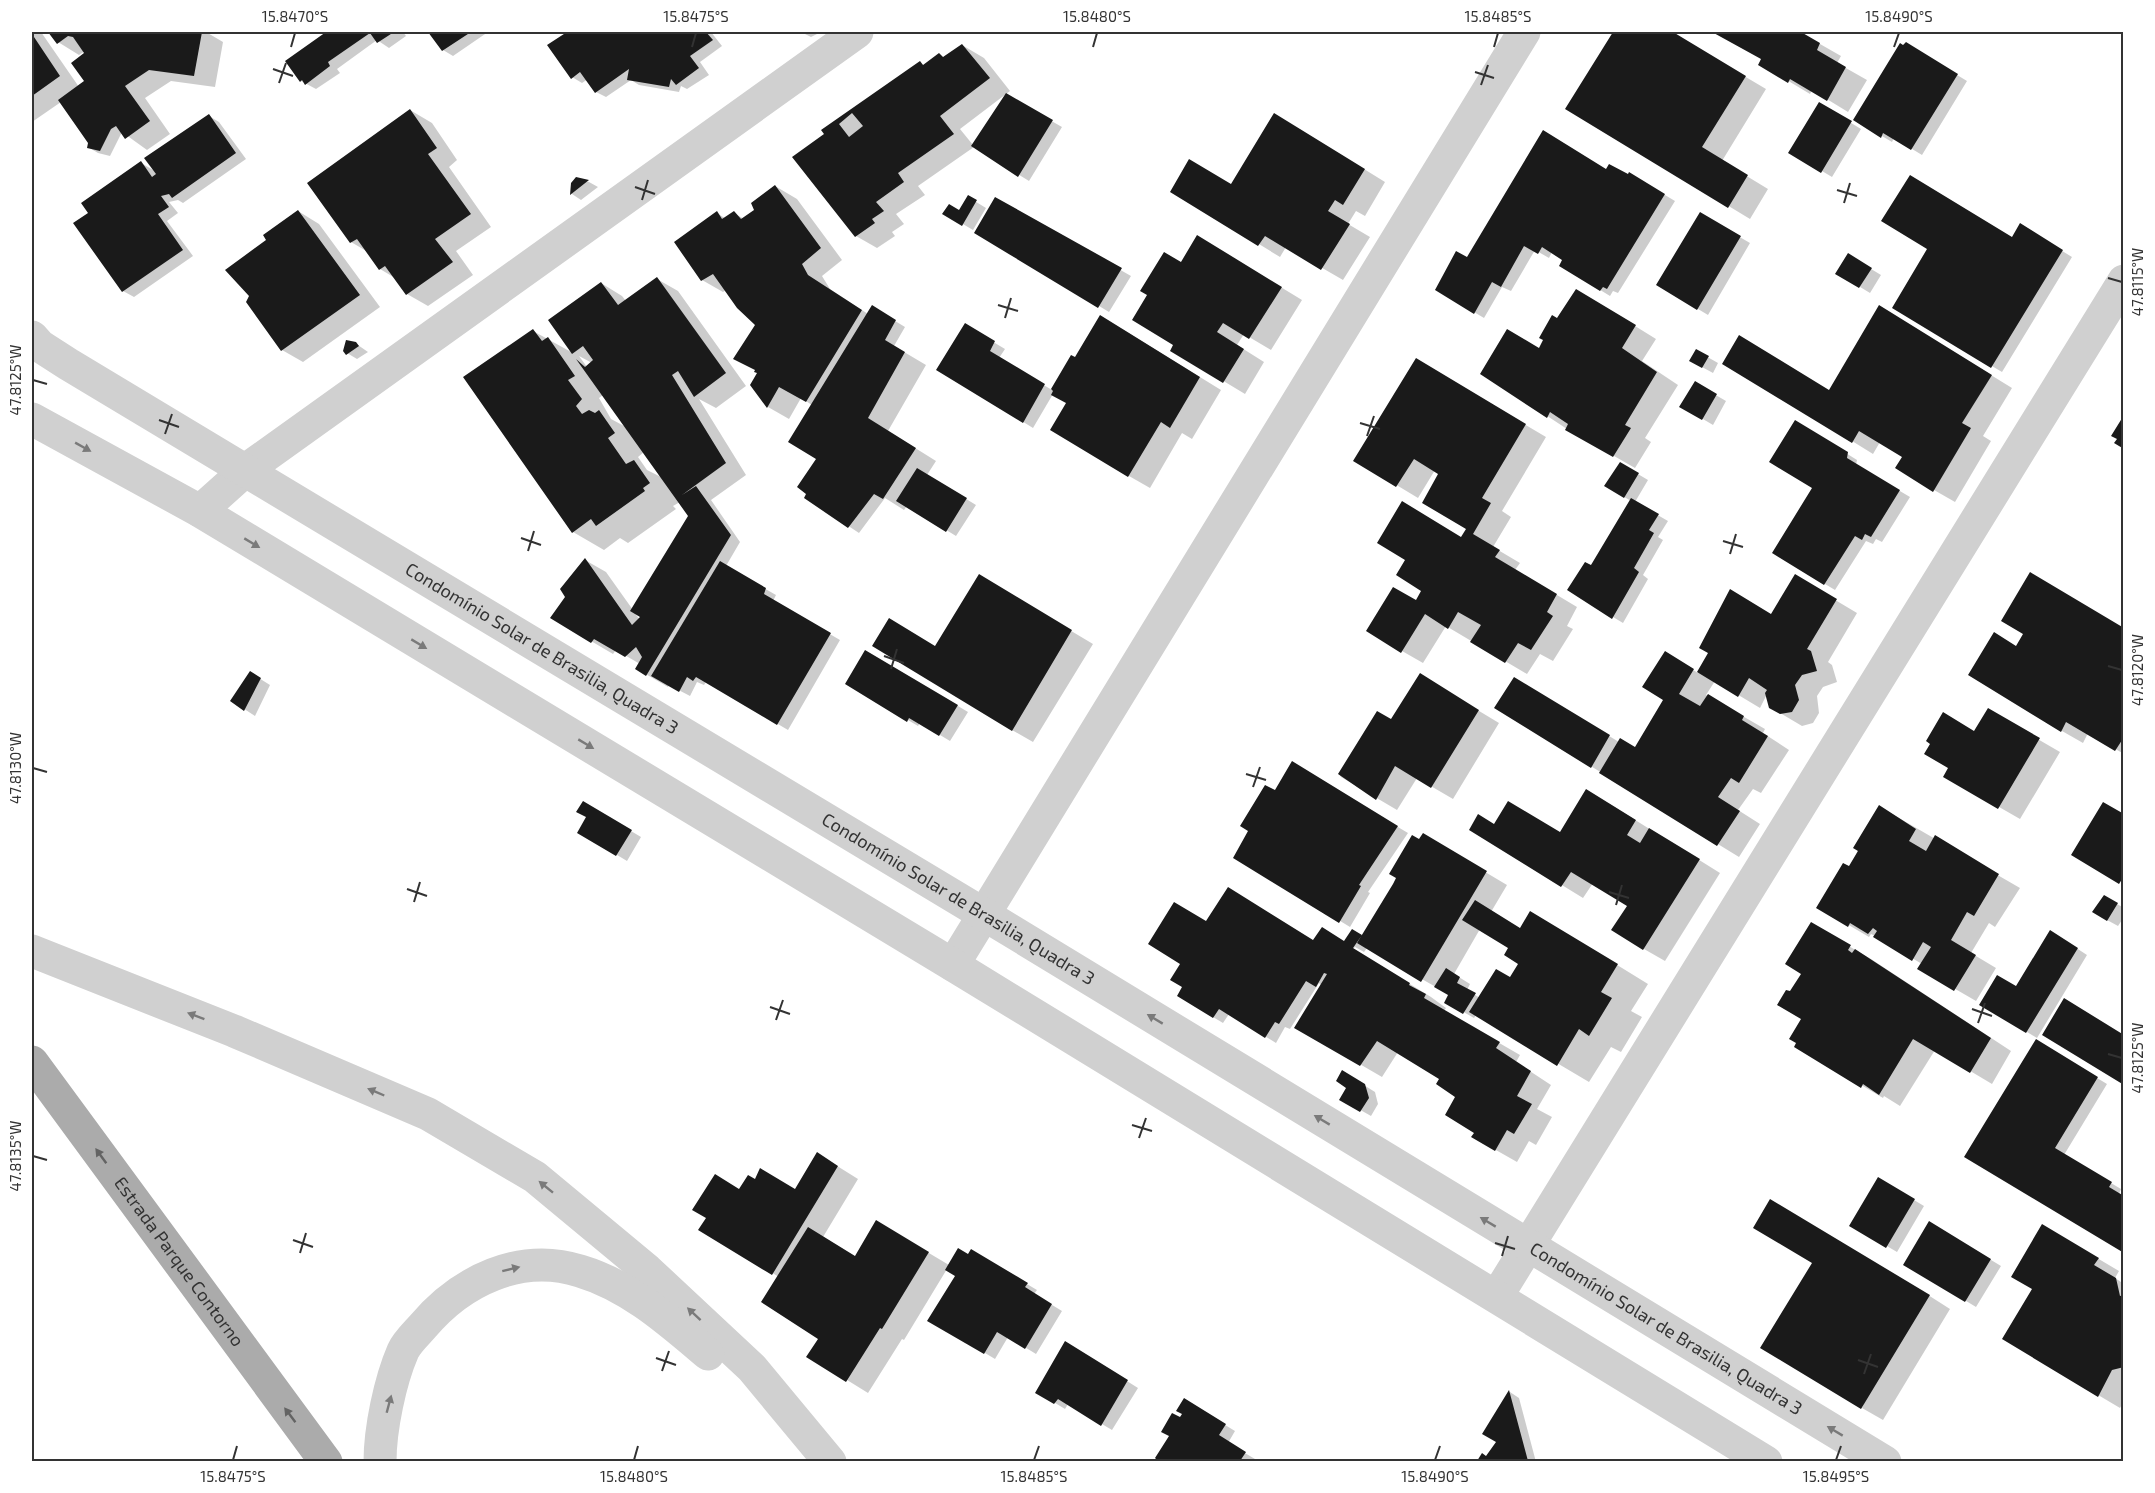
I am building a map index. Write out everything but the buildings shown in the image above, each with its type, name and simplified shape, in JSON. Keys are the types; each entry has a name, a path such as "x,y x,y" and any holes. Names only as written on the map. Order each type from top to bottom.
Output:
{"main road":[{"name":"Estrada Parque Contorno","path":"32,1062 326,1461"}],"street":[{"path":"200,512 247,469 857,32"},
{"path":"953,965 1524,32"},
{"path":"1497,1296 2124,281"},
{"name":"Condomínio Solar de Brasilia, Quadra 3","path":"32,337 40,346 68,364 247,469 1885,1461"},
{"path":"32,419 200,512 953,965 1766,1461"},
{"path":"32,951 234,1031 428,1114 535,1178 646,1270 752,1368 825,1455"},
{"path":"380,1461 380,1435 404,1349 441,1304 490,1274 534,1263 579,1270 634,1294 825,1455"}]}
